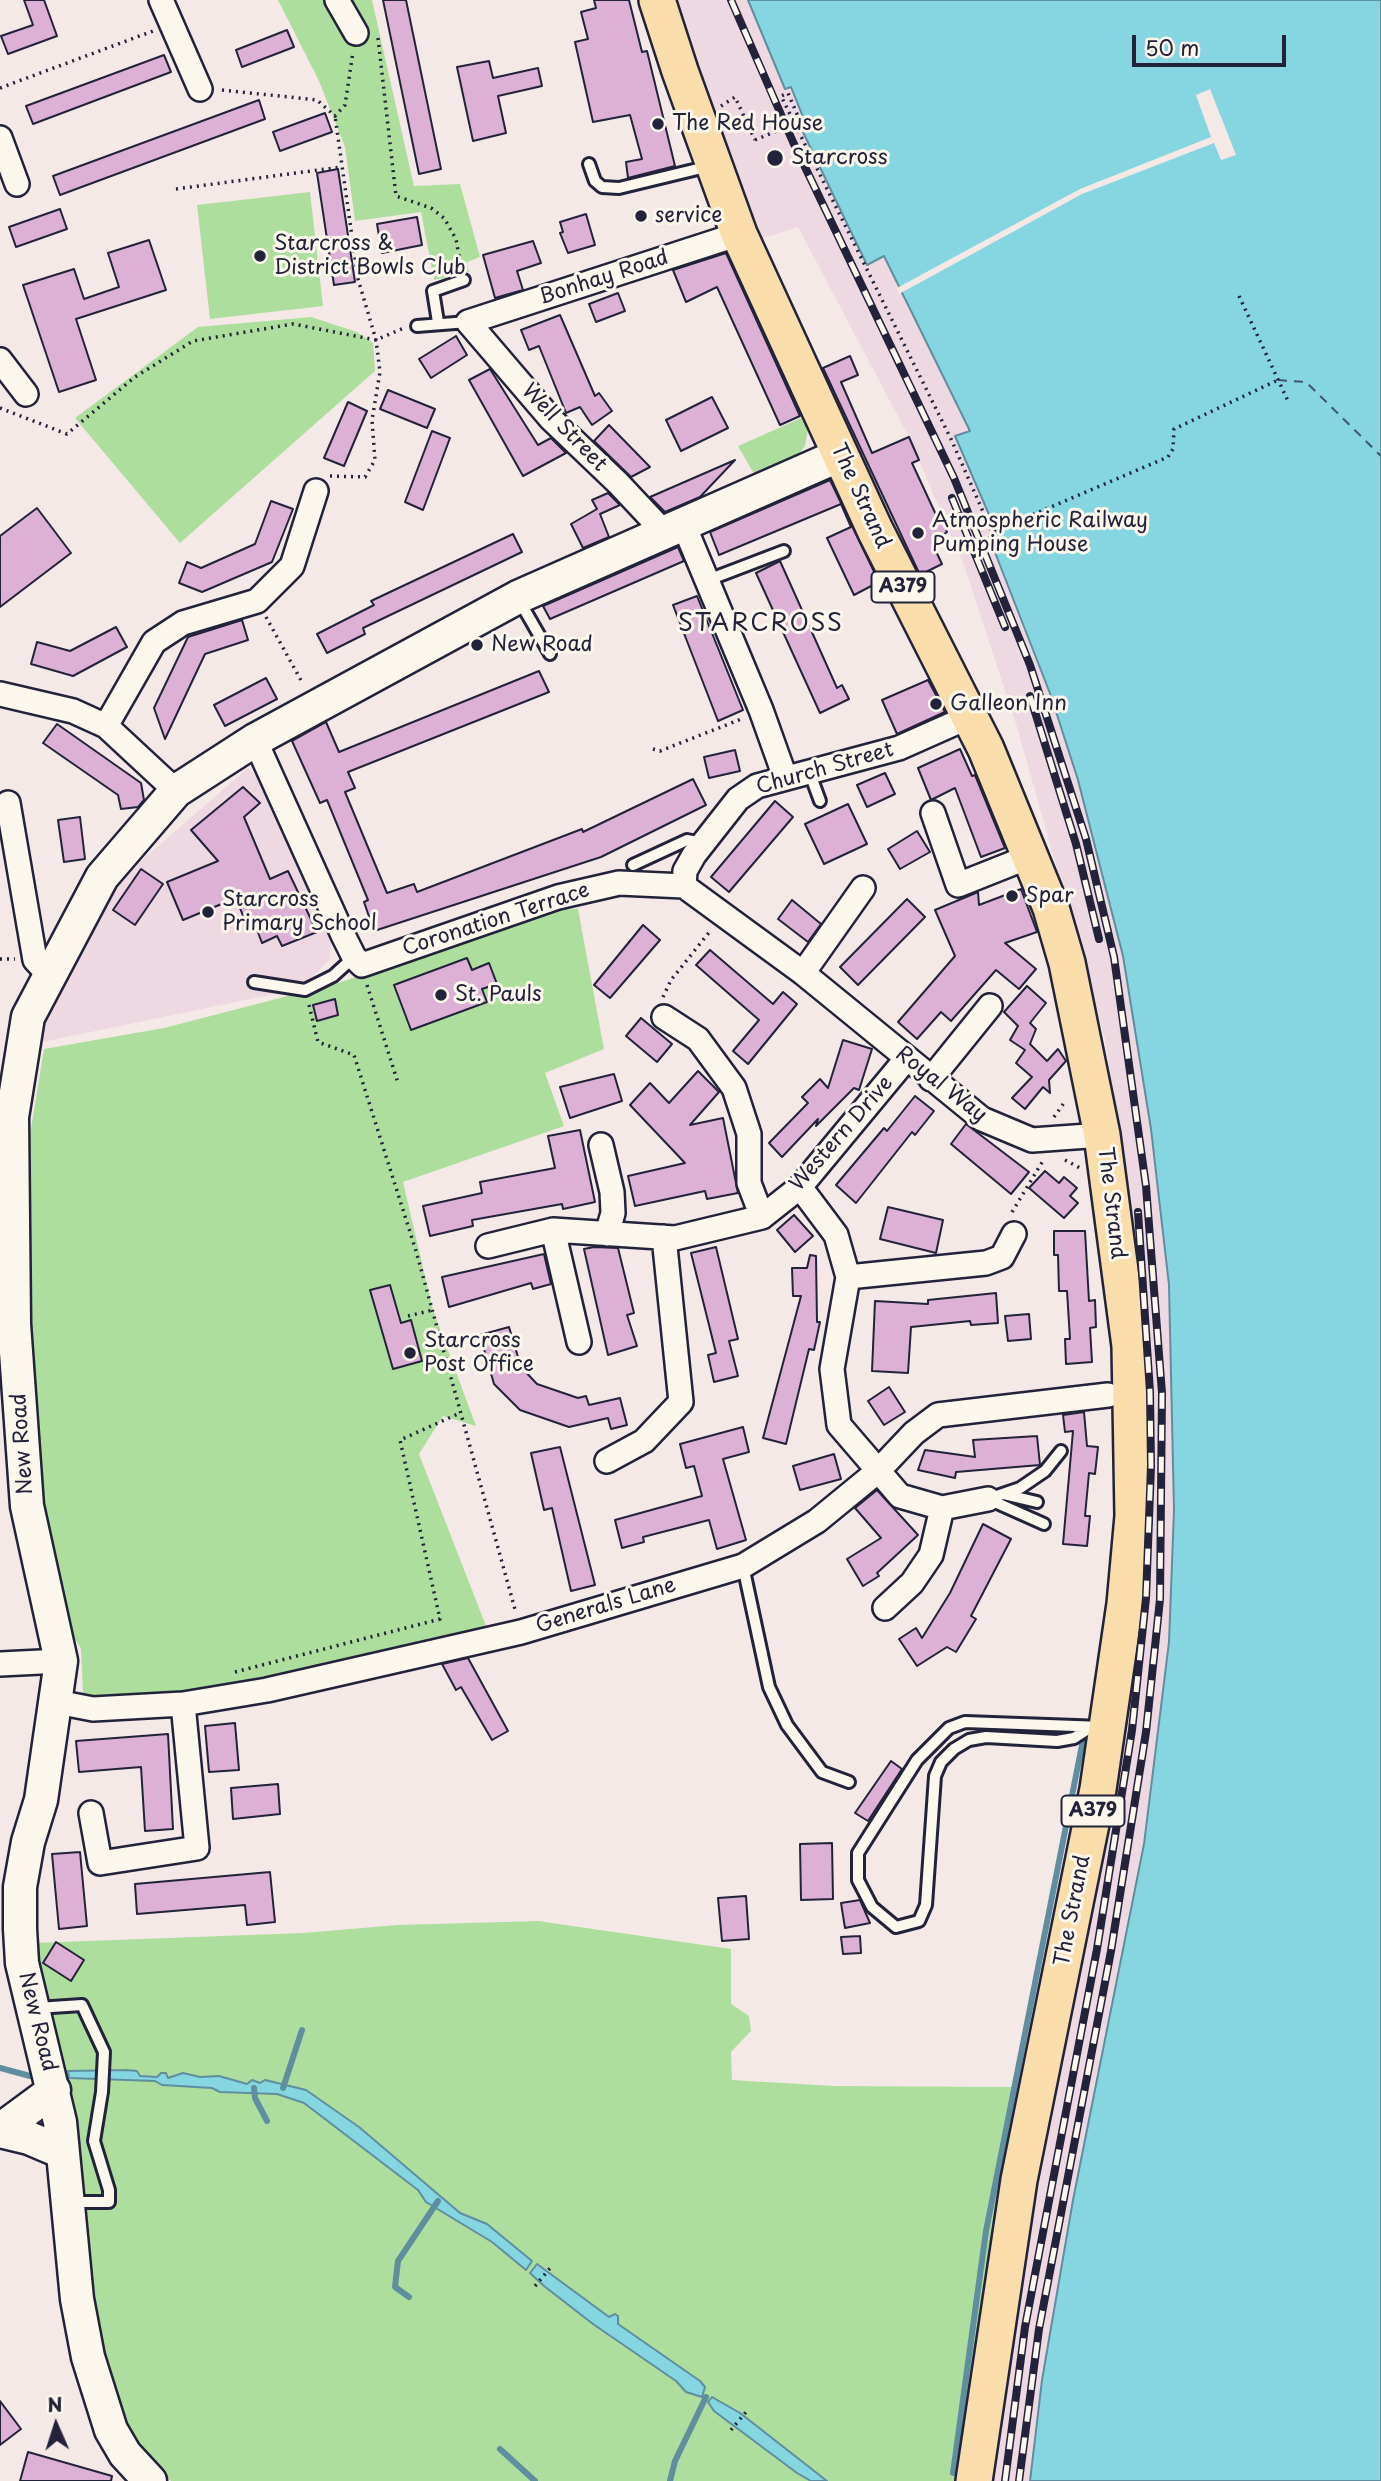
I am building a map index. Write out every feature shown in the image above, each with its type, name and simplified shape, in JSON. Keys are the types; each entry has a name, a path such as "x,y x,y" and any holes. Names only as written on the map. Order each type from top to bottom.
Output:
{"main road":[{"name":"The Strand","path":"659,0 713,166 739,234 898,577 971,716 1031,856 1067,963 1102,1135 1130,1346 1134,1441 1133,1516 1126,1592 1099,1727 1020,2180 974,2481"}],"street":[{"path":"161,0 200,89"},
{"path":"338,0 366,30"},
{"path":"0,138 17,184"},
{"name":"Bonhay Road","path":"468,322 739,234"},
{"name":"Well Street","path":"468,322 551,419 618,483 673,527 708,580 785,777"},
{"path":"0,360 26,394"},
{"name":"New Road","path":"150,2481 120,2446 111,2430 99,2394 77,2299 54,2090 22,1964 20,1886 28,1842 41,1800 61,1661 27,1506 14,1324 6,1117 28,1017 102,877 176,791 255,740 518,597 840,455"},
{"path":"106,726 153,642 183,622 257,601 292,565 316,491"},
{"path":"0,694 73,712 106,726 176,791"},
{"name":"Church Street","path":"684,886 685,871 703,843 738,799 757,786 808,770 899,748 971,716"},
{"path":"255,740 358,961"},
{"path":"8,803 35,960 49,975"},
{"path":"933,813 958,885 1031,856"},
{"name":"Coronation Terrace","path":"358,961 558,897 619,883 684,886"},
{"name":"Royal Way","path":"684,886 803,973 982,1119 1022,1137 1054,1139 1102,1135"},
{"path":"803,973 863,888"},
{"path":"931,1079 990,1006"},
{"path":"664,1017 698,1039 734,1088 749,1134 749,1183 762,1217"},
{"name":"Western Drive","path":"488,1246 552,1230 675,1238 762,1217 800,1187 907,1058"},
{"path":"601,1145 612,1192 613,1213 607,1234"},
{"path":"800,1187 836,1235 848,1277 832,1368 839,1425 900,1496 942,1508 996,1497"},
{"path":"552,1230 579,1342"},
{"path":"848,1277 986,1263 1002,1257 1014,1234"},
{"path":"607,1461 644,1441 681,1402 664,1237"},
{"name":"Generals Lane","path":"57,1702 93,1709 183,1704 267,1690 521,1632 743,1566 817,1521 878,1471 914,1433 938,1415 1108,1395"},
{"path":"884,1608 912,1583 931,1555 942,1508"},
{"path":"0,1664 61,1661"},
{"path":"91,1813 100,1863 197,1848 183,1704"},
{"path":"0,2131 54,2090"},
{"path":"0,2131 29,2138 62,2152"}],"lane":[{"path":"589,164 595,181 602,187 619,188 713,166"},
{"path":"438,322 433,291 464,280"},
{"path":"417,326 438,322 468,322"},
{"path":"708,580 784,551"},
{"path":"518,597 550,654"},
{"path":"808,770 820,801"},
{"path":"633,865 687,840 703,843"},
{"path":"254,982 305,990 358,961"},
{"path":"996,1497 1020,1488 1045,1471 1061,1451"},
{"path":"996,1497 1037,1502"},
{"path":"996,1497 1044,1524"},
{"path":"743,1566 769,1687 787,1725 821,1772 849,1782"},
{"path":"965,1722 1099,1727 1074,1738 1056,1741 986,1737 969,1740 954,1749 941,1762 934,1776 926,1905 919,1921 896,1927 872,1907 858,1880 858,1853 917,1760 949,1728 965,1722"},
{"path":"33,2009 82,2005 104,2052 103,2084 94,2141 109,2190 109,2202 67,2202"}],"path":[{"path":"0,88 172,24"},
{"path":"335,116 345,105 366,30"},
{"path":"366,30 388,113 391,178 396,196 431,208 443,218 456,239 464,280"},
{"path":"232,91 317,100 335,116 358,279 376,340 380,372 372,420 375,460 365,477 330,475 316,491"},
{"path":"726,101 735,97 755,140 800,121 788,93 781,96 951,439 992,532 1168,457 1173,449 1174,429 1278,380"},
{"path":"176,189 342,167"},
{"path":"1239,296 1288,401"},
{"path":"0,408 67,433 135,377 193,341 293,324 376,340 396,330 417,326"},
{"path":"257,601 316,707"},
{"path":"653,748 660,751 761,710"},
{"path":"664,1017 661,1001 671,980 723,914"},
{"path":"358,961 398,1083"},
{"path":"305,990 318,1042 354,1055 433,1310 521,1632"},
{"path":"1014,1234 1009,1219 1023,1190 1046,1156"},
{"path":"408,1316 433,1310"},
{"path":"232,1672 440,1619 400,1440 460,1413"},
{"path":"535,2286 551,2267"},
{"path":"732,2430 746,2412"}],"shaded area":[{"path":"675,0 748,0 785,89 791,87 807,127 802,131 867,264 884,256 970,432 955,437 997,533 989,537 1053,696 1078,780 1123,956 1151,1129 1169,1285 1174,1510 1169,1642 1144,1844 1073,2200 1042,2380 1030,2481 989,2481 1032,2195 1093,1883 1137,1291 1128,1192 1105,1039 1017,727 965,568 909,437 798,227 761,239"},
{"name":"Starcross Primary School","path":"248,768 261,781 331,943 329,961 299,989 23,1046 118,881"}],"green space":[{"path":"278,0 372,0 414,186 460,184 480,257 467,262 469,272 434,280 421,212 355,221 345,147 319,81"},
{"name":"Starcross & District Bowls Club","path":"310,192 323,306 210,319 197,205"},
{"path":"311,317 357,332 373,343 375,371 180,543 75,418 198,327"},
{"path":"806,416 808,429 805,446 796,458 757,479 738,446"},
{"path":"578,909 604,1049 545,1073 564,1126 403,1182 433,1310 476,1426 443,1416 419,1454 488,1631 272,1686 88,1703 83,1693 81,1649 67,1626 38,1487 29,1378 29,1141 44,1049 164,1028 338,983 550,910"},
{"path":"538,1921 731,1949 731,2004 749,2016 751,2031 731,2052 732,2080 834,2086 1016,2087 955,2481 171,2481 132,2439 110,2391 95,2322 78,2139 34,1943 303,1933 398,1925"}],"water":[{"path":"748,0 1381,0 1381,2481 1030,2481 1042,2380 1073,2200 1144,1844 1169,1642 1174,1510 1169,1285 1151,1129 1123,956 1078,780 1051,696 989,537 997,533 955,436 970,431 884,256 867,265 802,130 807,127 791,87 785,89"},
{"path":"68,2071 137,2071 140,2076 157,2077 166,2073 168,2078 183,2073 200,2077 219,2076 247,2084 252,2080 260,2083 265,2080 306,2090 359,2127 460,2213 487,2224 532,2261 526,2270 492,2242 426,2202 418,2190 304,2103 277,2094 220,2092 212,2088 162,2085 155,2081 69,2078"},
{"path":"537,2264 609,2317 615,2314 618,2316 618,2324 700,2381 705,2387 702,2397 686,2392 676,2381 593,2324 544,2286 530,2273"},
{"path":"712,2397 740,2413 827,2481 811,2481 797,2473 714,2411 708,2402"}],"pier":[{"path":"1210,89 1236,155 1221,160 1214,143 1082,194 899,294 897,288 1080,189 1211,137 1196,95"}],"building":[{"path":"24,0 44,0 57,36 8,54 1,36 33,25"},
{"path":"383,0 406,0 441,169 419,174"},
{"path":"594,0 629,0 642,52 647,51 675,166 628,178 626,162 642,159 630,115 593,122 575,42 588,39 581,12 596,8"},
{"path":"287,30 294,47 242,67 236,50"},
{"path":"164,55 171,72 33,124 26,106"},
{"path":"489,61 493,78 538,68 542,86 498,96 506,133 473,141 457,67"},
{"path":"259,100 265,119 60,195 53,176"},
{"path":"325,113 332,132 280,151 273,132"},
{"path":"338,169 355,282 334,285 317,173"},
{"path":"60,209 67,229 16,247 9,227"},
{"path":"586,214 595,245 568,253 560,233 563,232 560,222"},
{"path":"417,217 422,245 382,253 377,224"},
{"path":"149,240 166,290 76,319 96,380 59,392 23,285 74,269 84,299 119,287 108,253"},
{"path":"533,241 541,263 517,271 523,290 495,298 483,255"},
{"path":"726,253 800,416 780,425 717,287 686,302 673,270"},
{"path":"618,293 625,311 596,322 589,304"},
{"path":"560,315 595,396 599,393 612,411 592,425 580,407 566,413 539,346 529,350 521,330"},
{"path":"456,336 467,355 431,378 419,359"},
{"path":"850,356 858,375 841,382 872,453 909,437 919,460 912,463 938,519 942,518 947,532 932,543 942,564 920,575 823,368"},
{"path":"490,369 538,445 551,438 566,453 523,476 469,380"},
{"path":"388,390 435,409 427,428 380,409"},
{"path":"712,397 728,428 681,451 666,420"},
{"path":"348,402 367,411 344,466 324,458"},
{"path":"609,425 650,467 631,477 594,441"},
{"path":"432,431 450,438 423,510 405,502"},
{"path":"735,460 700,497 665,512 650,497"},
{"path":"830,480 879,582 854,595 827,538 851,527 841,504 719,555 710,532"},
{"path":"608,493 620,505 600,514 609,537 583,548 571,524 597,509 592,500"},
{"path":"271,501 293,509 272,562 202,592 179,583 187,562 201,568 255,544"},
{"path":"37,508 71,553 0,607 0,536"},
{"path":"513,534 522,552 363,628 365,634 327,653 317,634 374,605 371,601"},
{"path":"678,547 684,561 550,619 543,606"},
{"path":"780,561 837,688 842,685 849,699 820,713 756,573"},
{"path":"697,596 743,710 718,721 673,605"},
{"path":"242,620 248,640 205,654 165,739 154,708 188,637"},
{"path":"116,627 127,647 73,676 31,664 37,642 70,651"},
{"path":"539,671 549,692 348,772 355,788 345,792 387,893 414,884 417,892 582,829 583,832 693,779 706,805 601,857 374,931 364,902 368,900 327,800 320,803 292,741 326,722 339,752"},
{"path":"266,678 277,699 225,726 214,705"},
{"path":"928,680 945,712 897,734 882,700"},
{"path":"57,724 141,783 144,800 138,807 121,809 118,795 43,743"},
{"path":"960,749 972,776 975,775 1005,848 981,857 955,788 931,800 918,768"},
{"path":"735,750 740,771 709,778 704,757"},
{"path":"885,773 895,794 867,807 857,785"},
{"path":"243,787 260,803 244,817 270,879 288,871 317,932 282,946 277,936 262,943 256,927 249,931 236,898 183,920 167,882 218,861 191,830"},
{"path":"775,801 793,817 729,892 711,877"},
{"path":"848,804 867,844 824,864 805,824"},
{"path":"80,817 85,859 64,862 58,820"},
{"path":"917,831 930,852 900,869 888,849"},
{"path":"141,869 163,884 135,925 113,910"},
{"path":"1021,889 1037,932 1005,943 1036,969 1019,989 996,970 951,1021 941,1012 917,1039 898,1022 955,956 935,910 978,892 979,905"},
{"path":"907,899 925,917 858,985 840,967"},
{"path":"792,900 821,924 808,942 778,919"},
{"path":"643,925 660,940 610,998 594,985"},
{"path":"710,950 773,1004 783,992 797,1004 748,1064 733,1051 759,1020 696,965"},
{"name":"St. Pauls","path":"467,958 472,970 489,963 497,984 482,989 487,1002 411,1030 394,985"},
{"path":"1027,986 1046,1003 1030,1023 1036,1029 1030,1044 1047,1061 1058,1049 1066,1061 1049,1080 1050,1093 1043,1087 1025,1109 1012,1098 1032,1077 1016,1063 1025,1050 1010,1040 1018,1026 1004,1012"},
{"path":"335,999 338,1015 317,1021 313,1005"},
{"path":"641,1018 672,1044 657,1062 626,1036"},
{"path":"843,1040 872,1049 859,1090 854,1088 816,1126 818,1119 782,1157 769,1143 808,1103 802,1097 820,1079 828,1088"},
{"path":"698,1071 719,1092 690,1125 723,1118 738,1193 707,1199 705,1191 635,1206 628,1176 685,1163 630,1105 650,1083 669,1103"},
{"path":"614,1074 622,1101 570,1118 560,1087"},
{"path":"915,1096 934,1111 915,1135 912,1132 856,1203 836,1185 884,1128 887,1131"},
{"path":"966,1124 1029,1172 1011,1194 951,1144"},
{"path":"580,1130 595,1202 563,1209 562,1204 472,1220 473,1226 430,1236 423,1206 482,1193 480,1182 555,1168 548,1136"},
{"path":"1045,1171 1059,1183 1064,1177 1077,1188 1070,1196 1078,1203 1064,1218 1029,1188"},
{"path":"888,1207 943,1220 936,1253 880,1239"},
{"path":"794,1215 813,1236 795,1252 777,1230"},
{"path":"1054,1231 1085,1231 1089,1301 1095,1300 1096,1327 1090,1328 1092,1362 1066,1364 1065,1339 1070,1339 1067,1291 1059,1291"},
{"path":"716,1247 738,1339 729,1341 738,1376 714,1382 708,1355 716,1353 691,1253"},
{"path":"618,1248 634,1313 627,1315 637,1346 608,1355 584,1249"},
{"path":"544,1254 551,1284 533,1289 531,1283 449,1307 442,1277"},
{"path":"810,1255 816,1256 817,1322 820,1322 814,1350 809,1349 786,1444 763,1438 801,1296 793,1296 792,1268 807,1268"},
{"path":"390,1285 401,1323 411,1320 422,1361 393,1369 370,1290"},
{"path":"996,1293 998,1323 971,1325 970,1321 911,1327 908,1373 872,1371 875,1301 928,1304 928,1300"},
{"path":"1029,1314 1031,1339 1008,1341 1005,1316"},
{"path":"509,1327 521,1367 537,1384 578,1398 586,1396 589,1405 620,1398 627,1425 611,1429 608,1418 569,1427 520,1410 494,1384 480,1335"},
{"path":"889,1387 905,1412 884,1425 868,1401"},
{"path":"1084,1412 1087,1446 1098,1447 1095,1474 1089,1473 1085,1516 1090,1516 1087,1546 1063,1544 1073,1431 1065,1432 1063,1415"},
{"path":"743,1427 749,1452 723,1459 746,1540 717,1549 709,1520 643,1537 644,1542 622,1548 615,1520 702,1496 694,1466 686,1468 680,1444"},
{"path":"1037,1436 1040,1465 956,1472 955,1478 918,1470 925,1450 975,1457 973,1440"},
{"path":"560,1447 595,1585 571,1591 552,1508 544,1510 531,1453"},
{"path":"834,1454 841,1479 800,1490 793,1466"},
{"path":"877,1490 918,1535 877,1573 879,1576 863,1586 847,1559 881,1538 855,1508"},
{"path":"983,1524 1011,1539 971,1616 976,1619 956,1652 947,1647 917,1666 899,1639 916,1628 922,1638 950,1593"},
{"path":"468,1658 508,1731 492,1740 461,1687 456,1690 442,1664"},
{"path":"235,1723 239,1770 209,1772 205,1726"},
{"path":"168,1734 173,1829 145,1831 141,1767 79,1772 76,1741"},
{"path":"891,1761 902,1769 868,1821 855,1813"},
{"path":"278,1784 280,1814 233,1819 231,1788"},
{"path":"832,1843 833,1899 801,1900 800,1844"},
{"path":"80,1852 87,1926 59,1929 52,1854"},
{"path":"270,1872 275,1922 247,1925 245,1905 137,1914 135,1884"},
{"path":"746,1896 749,1939 722,1941 718,1898"},
{"path":"860,1900 870,1923 845,1928 841,1903"},
{"path":"860,1936 861,1953 843,1954 841,1937"},
{"path":"56,1942 84,1960 71,1981 43,1963"},
{"path":"0,2401 21,2429 0,2445"},
{"path":"28,2452 112,2476 111,2481 20,2481"}],"waterway":[{"path":"953,2473 986,2231 1083,1740"},
{"path":"283,2088 302,2030"},
{"path":"0,2068 30,2076"},
{"path":"254,2088 255,2098 267,2121"},
{"path":"409,2297 395,2287 398,2261 438,2201"},
{"path":"670,2481 675,2461 706,2397"},
{"path":"500,2449 535,2481"}],"ferry route":[{"path":"1278,380 1306,382 1381,456"}],"railway":[{"path":"731,0 793,142 954,478 1030,665 1086,839 1114,957 1146,1186 1162,1393 1160,1599 1146,1732 1111,1951 1039,2329 1019,2481"},
{"path":"952,498 1005,627"},
{"path":"1030,696 1076,844 1099,939"},
{"path":"1005,2481 1025,2327 1097,1949 1132,1730 1146,1598 1151,1466 1150,1392 1138,1212"}],"place":[{"name":"The Red House","path":"658,124"},
{"name":"Starcross","path":"775,158"},
{"name":"service","path":"641,216"},
{"name":"Starcross & District Bowls Club","path":"260,256"},
{"name":"Atmospheric Railway Pumping House","path":"918,533"},
{"name":"New Road","path":"477,645"},
{"name":"Galleon Inn","path":"936,704"},
{"name":"Spar","path":"1012,896"},
{"name":"Starcross Primary School","path":"208,912"},
{"name":"St. Pauls","path":"441,995"},
{"name":"Starcross Post Office","path":"410,1353"}],"district":[{"name":"STARCROSS","path":"761,624"}]}
